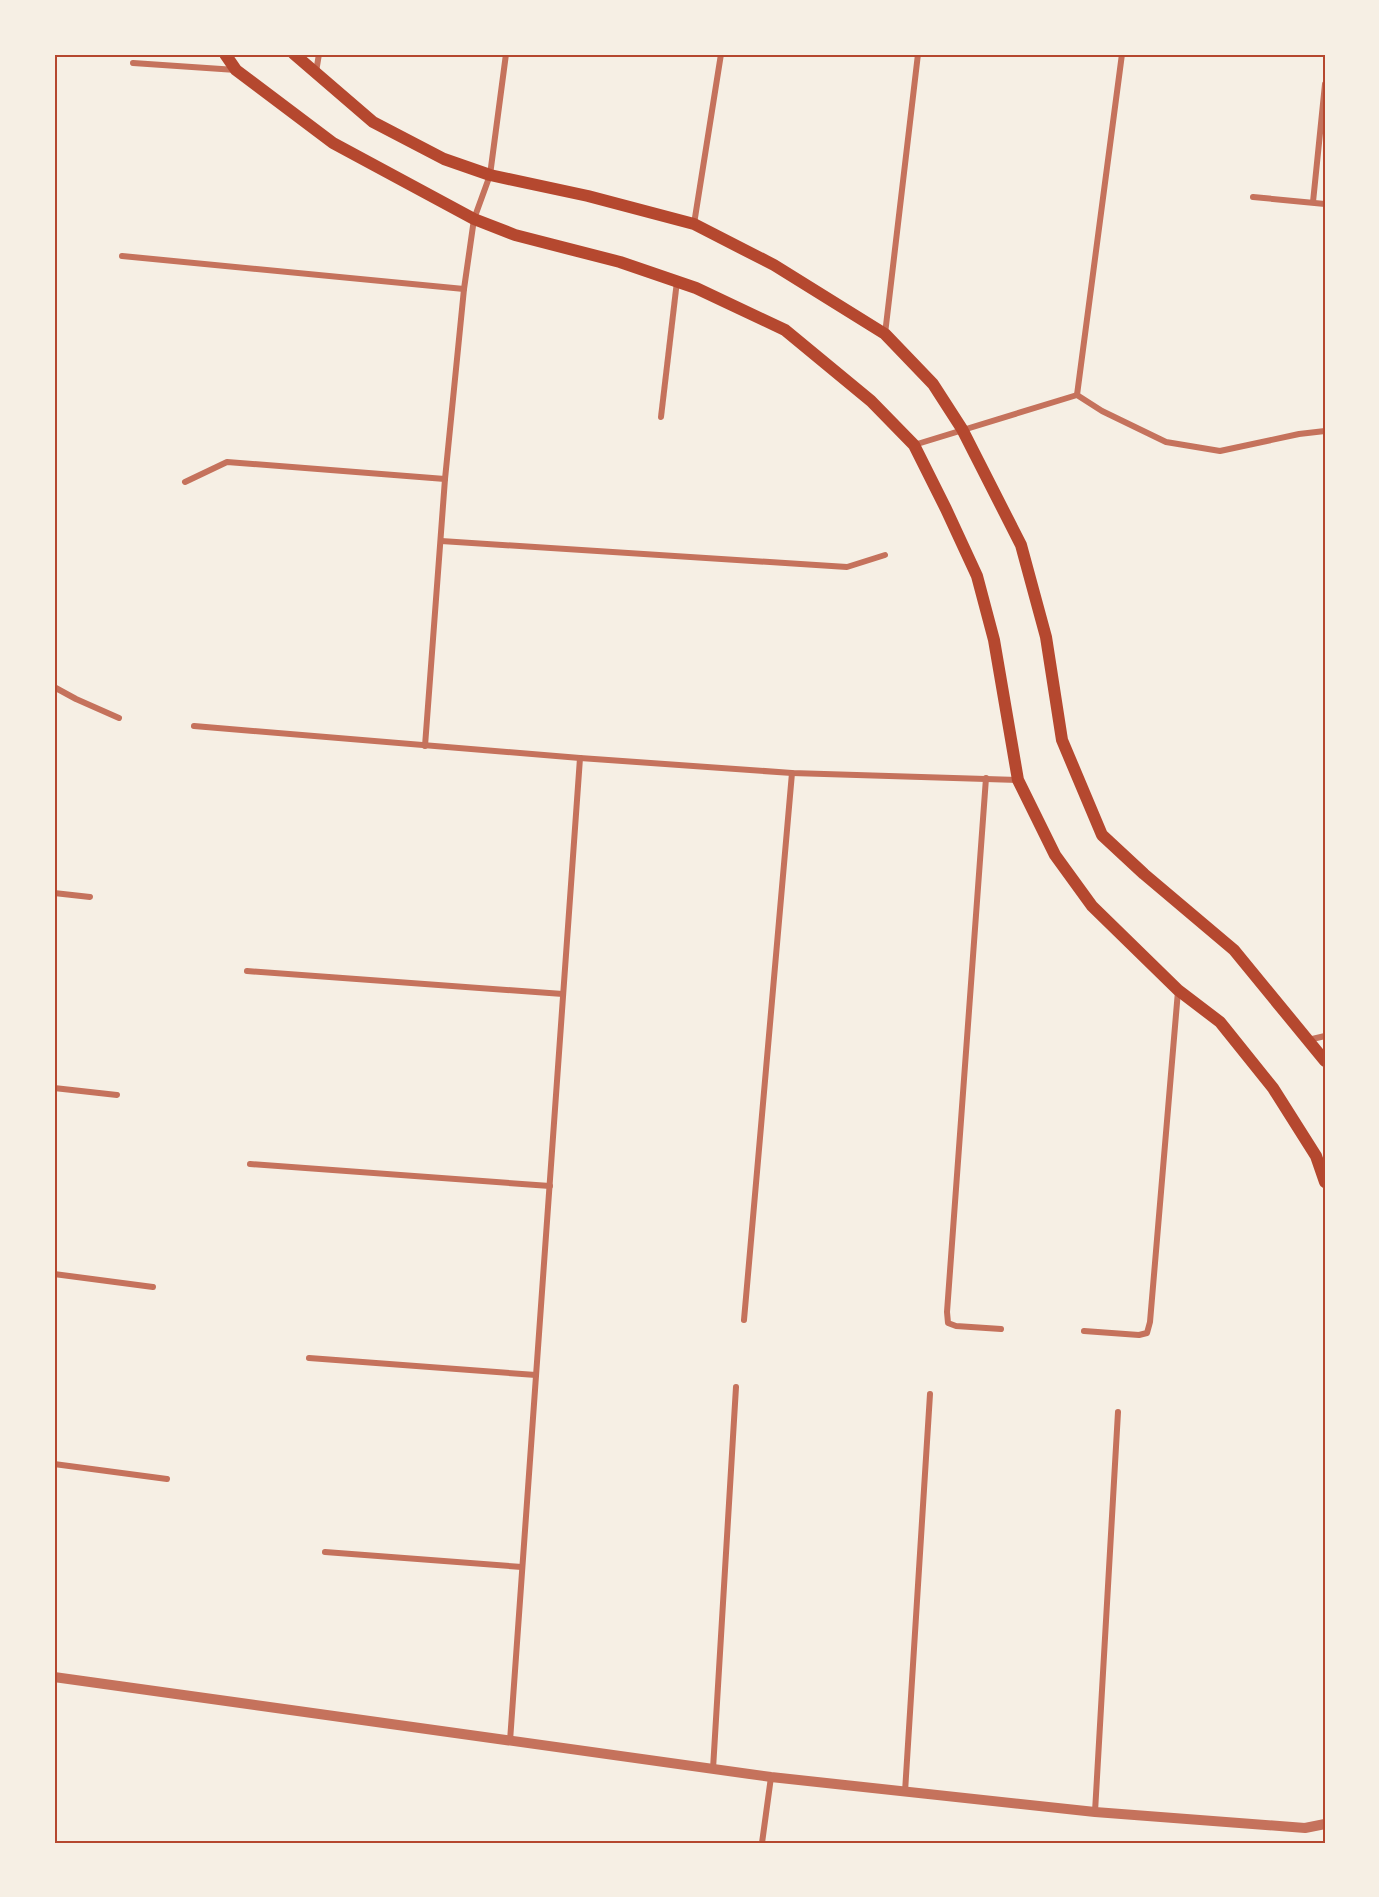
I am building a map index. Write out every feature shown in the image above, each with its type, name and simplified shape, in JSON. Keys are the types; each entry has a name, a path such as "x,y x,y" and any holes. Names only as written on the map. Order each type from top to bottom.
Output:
{"main road":[{"path":"225,54 236,70 333,143 474,219 515,235 620,262 677,281 785,330 871,401 914,445 977,576 994,640 1018,780 1055,855 1092,906 1178,990 1220,1022 1274,1088 1316,1156 1325,1182"},
{"path":"294,54 373,122 444,159 490,175 588,196 694,224 774,265 885,334 933,384 962,429 1021,545 1046,637 1062,740 1102,835 1144,874 1234,950 1325,1061"}],"street":[{"path":"316,73 319,54"},
{"path":"424,746 464,289 474,219 490,175 506,54"},
{"path":"694,224 722,54"},
{"path":"885,334 918,54"},
{"path":"1077,395 1122,54"},
{"path":"134,63 236,70"},
{"path":"1312,202 1325,84"},
{"path":"1253,197 1325,204"},
{"path":"122,256 464,289"},
{"path":"661,417 677,281"},
{"path":"914,445 1077,395"},
{"path":"1077,395 1102,411 1166,442 1220,451 1299,434 1325,431"},
{"path":"185,482 227,462 446,479"},
{"path":"441,541 847,567 885,555"},
{"path":"54,687 119,718"},
{"path":"194,726 424,746 792,773 1018,780"},
{"path":"510,1742 580,758"},
{"path":"744,1320 792,773"},
{"path":"986,778 947,1312 948,1323 956,1326 1001,1329"},
{"path":"54,893 90,897"},
{"path":"247,971 563,994"},
{"path":"1084,1331 1139,1335 1147,1333 1150,1322 1178,990"},
{"path":"1307,1040 1325,1036"},
{"path":"54,1088 117,1095"},
{"path":"250,1164 550,1186"},
{"path":"54,1274 153,1287"},
{"path":"309,1358 536,1375"},
{"path":"712,1770 736,1387"},
{"path":"905,1792 930,1394"},
{"path":"1095,1812 1118,1412"},
{"path":"54,1464 167,1479"},
{"path":"325,1552 522,1567"},
{"path":"54,1677 771,1777 1095,1812 1305,1828 1325,1824"},
{"path":"762,1843 771,1777"}]}
